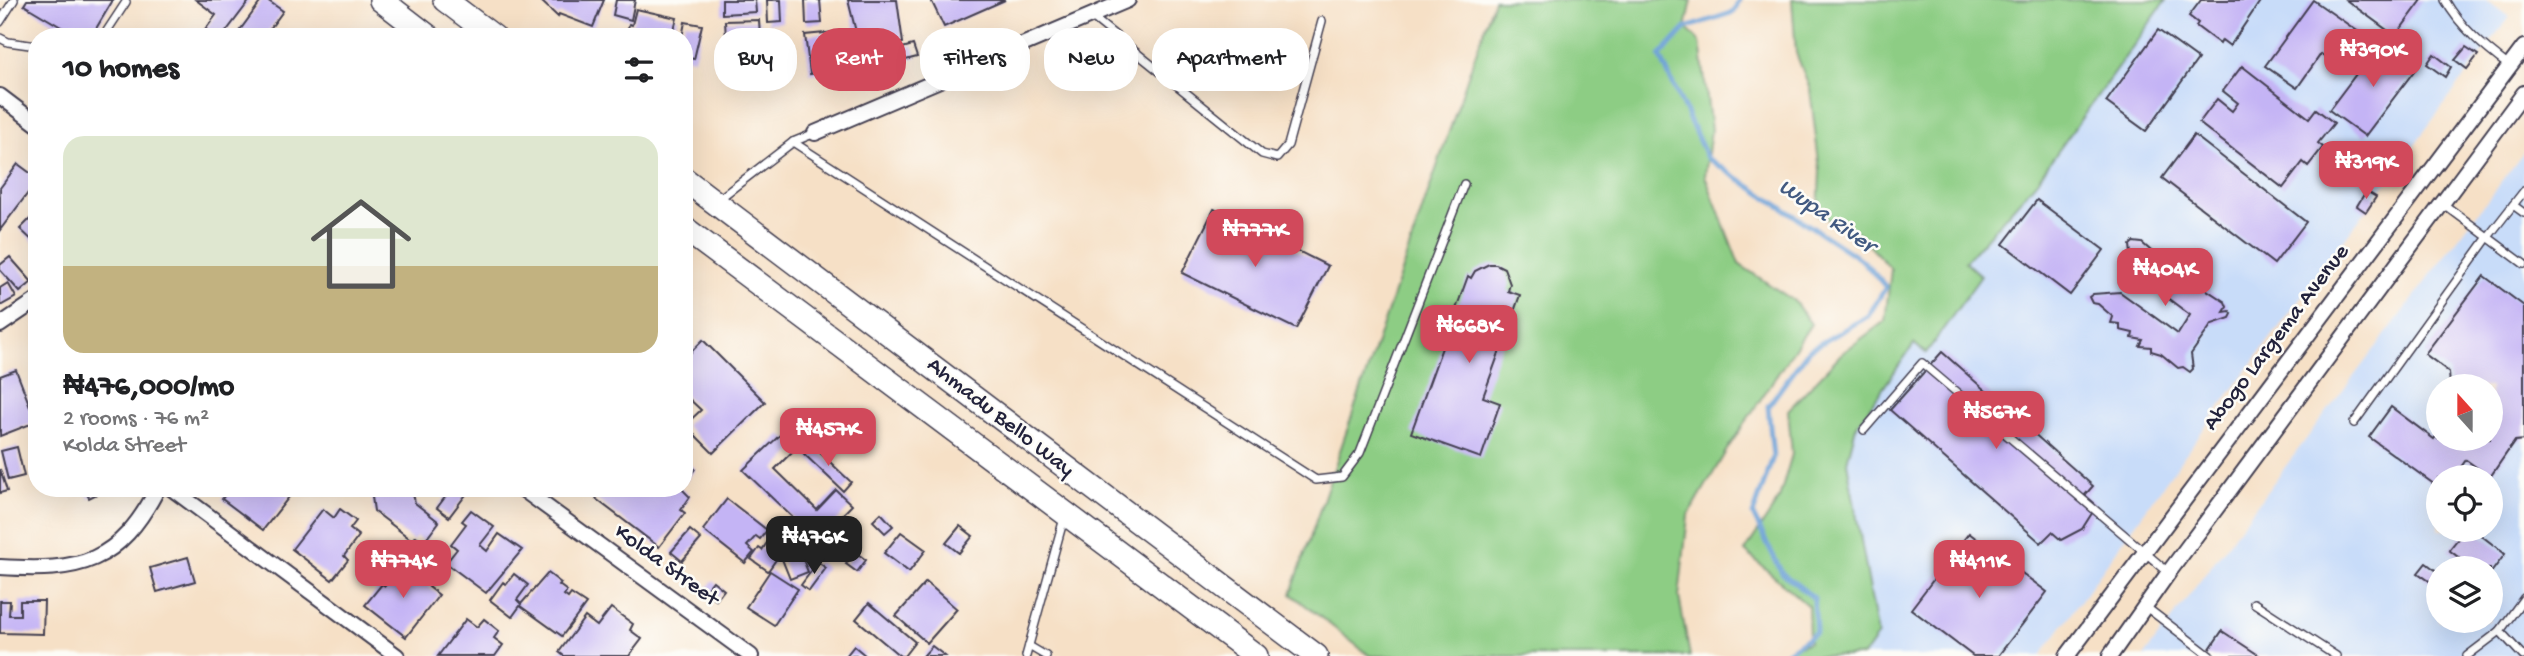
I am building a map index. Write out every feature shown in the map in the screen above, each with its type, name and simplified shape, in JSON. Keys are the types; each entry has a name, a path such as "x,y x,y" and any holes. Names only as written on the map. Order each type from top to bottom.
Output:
{"main road":[{"path":"381,0 417,28"},
{"path":"445,0 482,28"},
{"name":"Ahmadu Bello Way","path":"693,185 1316,656"},
{"name":"Ahmadu Bello Way","path":"693,235 1256,656"}],"street":[{"path":"815,133 1128,0"},
{"name":"Abogo Largema Avenue","path":"2067,656 2524,47"},
{"path":"2110,656 2169,572 2524,93"},
{"path":"0,96 28,117"},
{"path":"0,325 28,306"},
{"path":"0,566 63,568 96,558 124,539 146,512 154,497"},
{"path":"183,497 397,656"},
{"name":"Kolda Street","path":"533,497 751,656"}],"lane":[{"path":"0,22 14,0"},
{"path":"2445,0 2454,15 2480,44 2510,66"},
{"path":"109,28 126,2"},
{"path":"1090,16 1262,154 1277,158 1289,145 1322,21"},
{"path":"0,38 28,45"},
{"path":"715,201 793,142 815,133"},
{"path":"793,142 1316,480 1342,477 1360,453 1464,184"},
{"path":"2354,423 2524,191"},
{"path":"2442,203 2524,264"},
{"path":"2513,205 2524,213"},
{"path":"1864,430 1922,363 2169,572"},
{"path":"1026,656 1065,513"},
{"path":"2503,627 2524,598"},
{"path":"2254,603 2336,656"},
{"path":"2146,607 2210,656"},
{"path":"2467,656 2497,633"},
{"path":"2502,633 2523,656"},
{"path":"1029,646 1046,656"}],"shaded area":[{"path":"2166,0 2486,0 2509,17 2197,438 2041,656 1863,656 1878,635 1847,463 1856,427 1914,344 1926,353 1980,277 1965,263 2036,182"},
{"path":"2524,152 2524,656 2144,656 2288,463"}],"green space":[{"path":"1494,0 1692,0 1686,28 1700,42 1711,130 1705,176 1739,264 1794,301 1811,324 1728,448 1688,516 1679,597 1690,656 1370,656 1291,594"},
{"path":"1792,0 2166,0 2036,182 1965,262 1981,276 1926,353 1914,344 1856,427 1847,462 1878,635 1863,656 1786,656 1787,651 1809,642 1808,606 1745,551 1779,499 1792,454 1788,410 1841,354 1885,321 1891,269 1857,232 1818,215 1820,171 1810,89 1796,53"}],"building":[{"path":"27,0 113,0 96,28 63,28 24,5"},
{"path":"196,0 250,0 229,28 207,28 216,15"},
{"path":"262,0 267,0 283,11 271,28 242,28"},
{"path":"540,0 604,0 593,27 559,14 558,17"},
{"path":"616,0 635,0 631,20 613,15"},
{"path":"722,0 755,0 756,12 722,14"},
{"path":"767,0 781,0 782,22 768,23"},
{"path":"805,0 820,0 822,23 806,24"},
{"path":"848,0 897,0 901,28 855,28"},
{"path":"931,0 1005,0 944,27"},
{"path":"2201,0 2261,0 2230,46 2222,40 2220,44 2196,26 2198,23 2189,16"},
{"path":"2313,0 2363,35 2356,45 2340,33 2330,46 2346,57 2340,67 2321,54 2297,88 2265,66"},
{"path":"2346,0 2422,0 2400,30 2403,38 2394,41 2391,33"},
{"path":"636,9 677,18 674,28 628,28 629,24 632,25"},
{"path":"759,20 760,28 725,28 725,21"},
{"path":"685,22 702,25 694,59 693,28 684,28"},
{"path":"2158,30 2198,59 2146,131 2106,102"},
{"path":"811,34 811,74 810,74 805,35"},
{"path":"2381,41 2417,67 2365,136 2329,110"},
{"path":"913,45 917,57 906,60 906,47"},
{"path":"2466,47 2478,55 2467,69 2455,60"},
{"path":"2434,54 2451,67 2445,77 2427,64"},
{"path":"2242,66 2309,118 2316,109 2334,123 2318,143 2323,147 2308,166 2303,162 2283,188 2199,123 2217,99 2232,111 2238,103 2223,91"},
{"path":"2194,135 2306,222 2274,264 2162,178"},
{"path":"2399,150 2408,156 2399,171 2389,165"},
{"path":"18,164 28,171 28,193 0,230 0,188"},
{"path":"2366,191 2376,197 2366,212 2357,206"},
{"path":"2037,200 2104,250 2070,295 2003,244"},
{"path":"1214,209 1328,266 1296,329 1182,273"},
{"path":"28,221 28,237 20,229"},
{"path":"2133,242 2142,243 2157,256 2162,254 2168,264 2174,261 2178,270 2183,267 2188,279 2194,277 2200,287 2203,283 2207,290 2225,302 2227,307 2224,312 2230,311 2232,314 2230,318 2212,324 2191,354 2193,369 2190,372 2183,367 2178,368 2161,354 2151,351 2151,347 2140,346 2143,340 2132,338 2133,333 2120,330 2120,324 2111,323 2113,317 2098,304 2092,303 2089,297 2093,294 2120,292 2178,334 2190,315 2133,272 2130,245"},
{"path":"10,257 28,277 28,285 20,292 0,270 0,265"},
{"path":"1489,264 1504,268 1510,284 1508,291 1520,295 1483,397 1500,403 1481,458 1411,433 1468,276 1471,278 1475,271"},
{"path":"2484,276 2524,306 2524,440 2515,441 2498,465 2473,465 2466,460 2462,465 2426,465 2426,478 2369,437 2391,407 2426,433 2426,452 2503,451 2503,374 2449,374 2425,354"},
{"path":"8,283 16,297 0,306 0,288"},
{"path":"703,340 765,402 713,453 693,433 693,418 701,410 693,402 693,350"},
{"path":"1942,352 2093,486 2085,495 2094,503 2094,510 2082,529 2061,540 2052,532 2041,543 1890,410"},
{"path":"16,370 28,401 28,425 0,436 0,376"},
{"path":"781,434 796,448 775,469 817,510 836,490 852,505 817,541 743,470"},
{"path":"812,445 851,482 843,491 804,454"},
{"path":"17,447 24,476 8,480 1,451"},
{"path":"0,469 7,491 0,493"},
{"path":"223,497 289,497 263,530 222,499"},
{"path":"372,497 414,497 415,503 439,522 424,542 416,536 413,541 374,511"},
{"path":"445,497 464,497 449,517 437,508"},
{"path":"690,497 681,510 685,513 659,547 596,499"},
{"path":"727,499 767,530 760,539 756,536 747,546 754,552 745,563 703,530"},
{"path":"323,509 334,518 340,509 356,521 350,529 359,536 344,556 348,560 332,580 292,549"},
{"path":"471,510 494,527 480,545 487,551 499,534 522,550 486,593 446,563 457,549 451,544 466,524 462,521"},
{"path":"881,513 893,526 885,533 873,521"},
{"path":"960,526 973,536 959,553 946,543"},
{"path":"690,530 701,539 682,561 671,552"},
{"path":"775,531 789,541 768,571 751,559 759,548 762,550"},
{"path":"901,532 926,550 909,572 884,553"},
{"path":"1969,533 2047,592 1998,656 1973,656 1911,609"},
{"path":"2455,542 2490,542 2505,554 2503,557 2457,556 2449,550"},
{"path":"798,547 808,572 790,579 780,554"},
{"path":"855,552 866,560 857,572 846,564"},
{"path":"188,557 195,581 157,592 150,568"},
{"path":"818,562 826,568 809,591 801,585"},
{"path":"2426,563 2426,579 2418,573"},
{"path":"401,566 414,576 418,570 433,581 429,587 439,595 406,637 365,605"},
{"path":"770,571 798,589 774,625 746,607"},
{"path":"548,573 567,591 564,595 568,598 571,594 586,604 562,636 520,606 512,617 490,600 503,582 506,584 514,574 528,585 517,600 521,604"},
{"path":"713,581 724,590 716,600 705,591"},
{"path":"926,582 957,609 927,643 896,616"},
{"path":"0,601 10,601 9,615 20,615 20,601 44,601 43,634 0,633"},
{"path":"869,603 915,642 904,656 900,656 856,619"},
{"path":"611,608 633,624 630,630 642,639 629,656 564,656 559,652 585,617 597,626"},
{"path":"466,619 477,627 484,619 499,631 494,638 503,645 495,656 438,656"},
{"path":"2222,631 2260,656 2205,656"},
{"path":"854,646 866,656 846,656"},
{"path":"932,646 945,656 923,656"}],"waterway":[{"name":"Wupa River","path":"1739,0 1734,12 1686,28 1660,56 1707,158 1863,261 1886,287 1868,316 1809,350 1768,406 1773,457 1753,515 1782,573 1814,598 1816,632 1781,656"}]}
